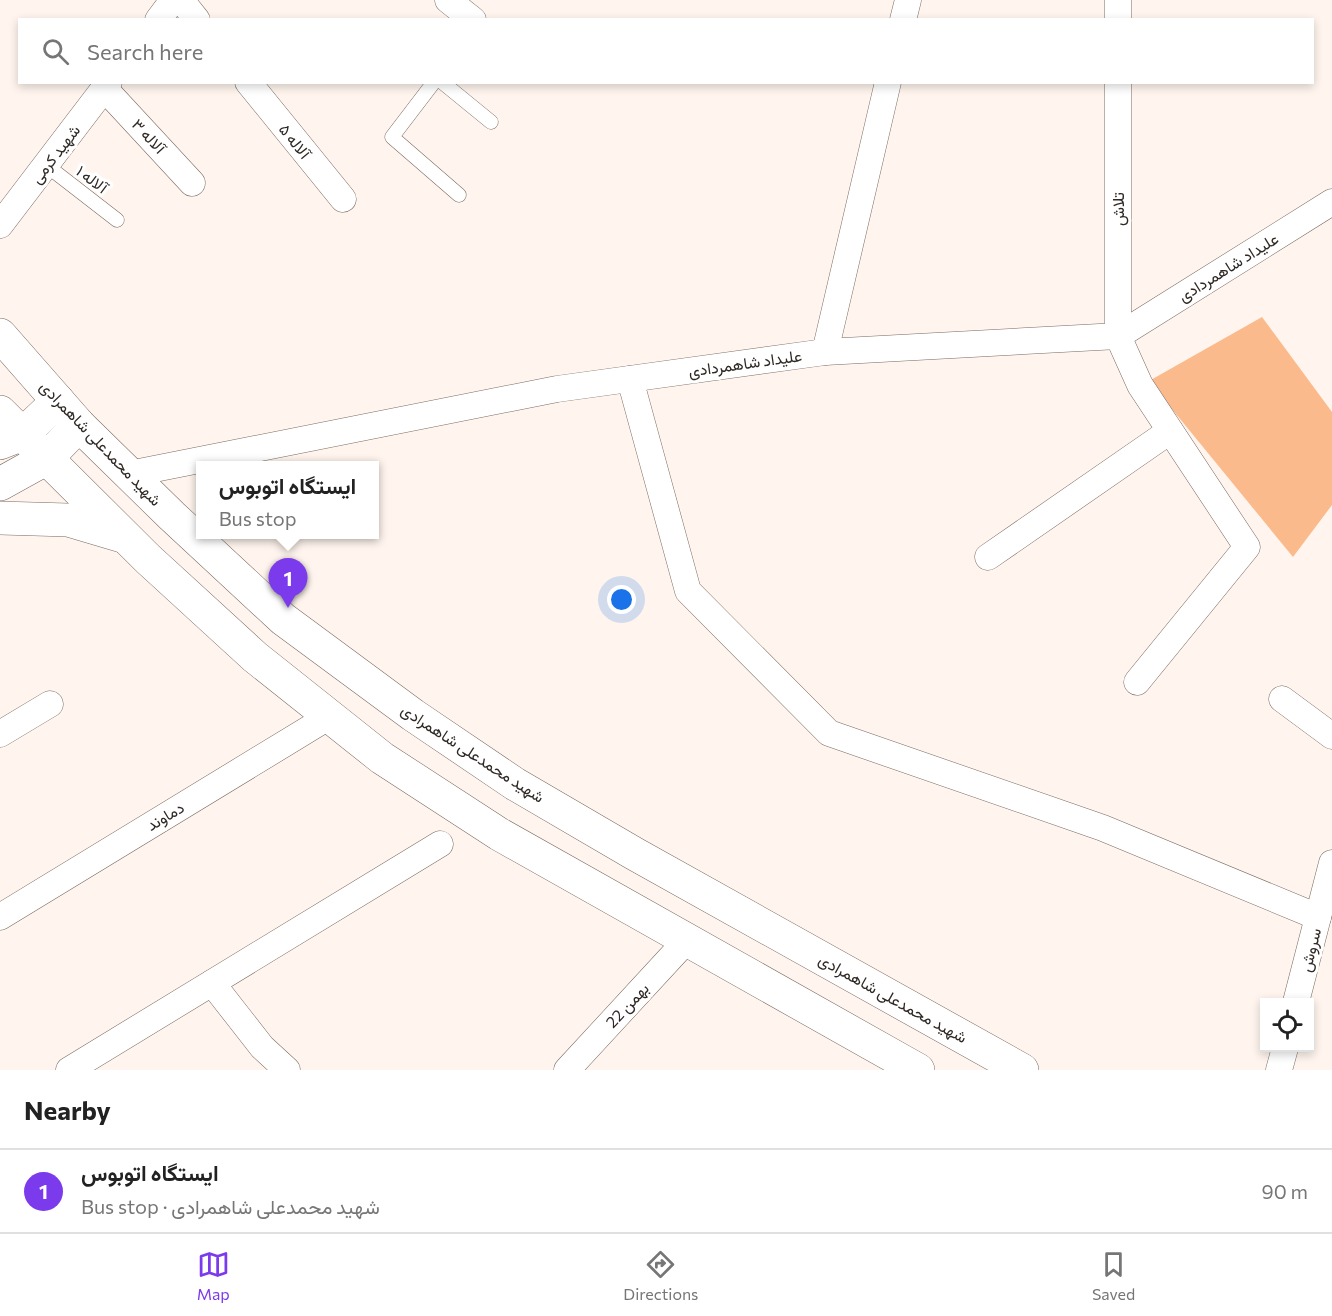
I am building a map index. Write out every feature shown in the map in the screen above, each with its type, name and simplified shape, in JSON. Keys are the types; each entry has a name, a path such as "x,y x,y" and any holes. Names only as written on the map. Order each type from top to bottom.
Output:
{"main road":[{"name":"شهید محمدعلی شاهمرادی","path":"0,335 68,413 196,537"},
{"path":"8,430 68,413"},
{"path":"0,484 47,458 68,413"},
{"path":"8,430 47,458 126,537 255,657 382,758 499,834 918,1070"},
{"path":"0,518 68,520 126,537"},
{"name":"شهید محمدعلی شاهمرادی","path":"198,539 283,619 431,728 515,784 1022,1070"}],"street":[{"path":"160,18 173,0"},
{"path":"181,0 194,18"},
{"path":"448,0 470,18"},
{"path":"904,18 908,0"},
{"path":"1118,0 1118,18"},
{"name":"آلاله ۵","path":"250,84 343,199"},
{"path":"825,352 888,84"},
{"name":"تلاش","path":"1118,84 1118,336"},
{"name":"شهید کرمی","path":"0,225 107,86"},
{"name":"آلاله ۳","path":"107,86 192,183"},
{"name":"علیداد شاهمردادی","path":"129,474 557,389 825,352 1118,336 1332,202"},
{"path":"1118,336 1140,385 1247,547 1137,682"},
{"path":"630,379 688,591 829,733 1103,828 1318,917"},
{"path":"988,557 1170,431"},
{"path":"1282,699 1332,736"},
{"path":"0,734 50,704"},
{"name":"دماوند","path":"0,916 330,716"},
{"path":"69,1070 440,844"},
{"name":"سروش","path":"1297,998 1332,863"},
{"name":"22 بهمن","path":"567,1070 687,940"},
{"path":"212,983 262,1047 287,1070"},
{"path":"1279,1070 1284,1052"}],"lane":[{"path":"432,84 392,137 459,195"},
{"path":"444,84 491,122"},
{"name":"آلاله ۱","path":"46,165 117,220"}],"shaded area":[{"path":"1262,317 1332,412 1332,505 1293,557 1149,381"}],"place":[{"name":"ایستگاه اتوبوس","path":"288,608"}]}
